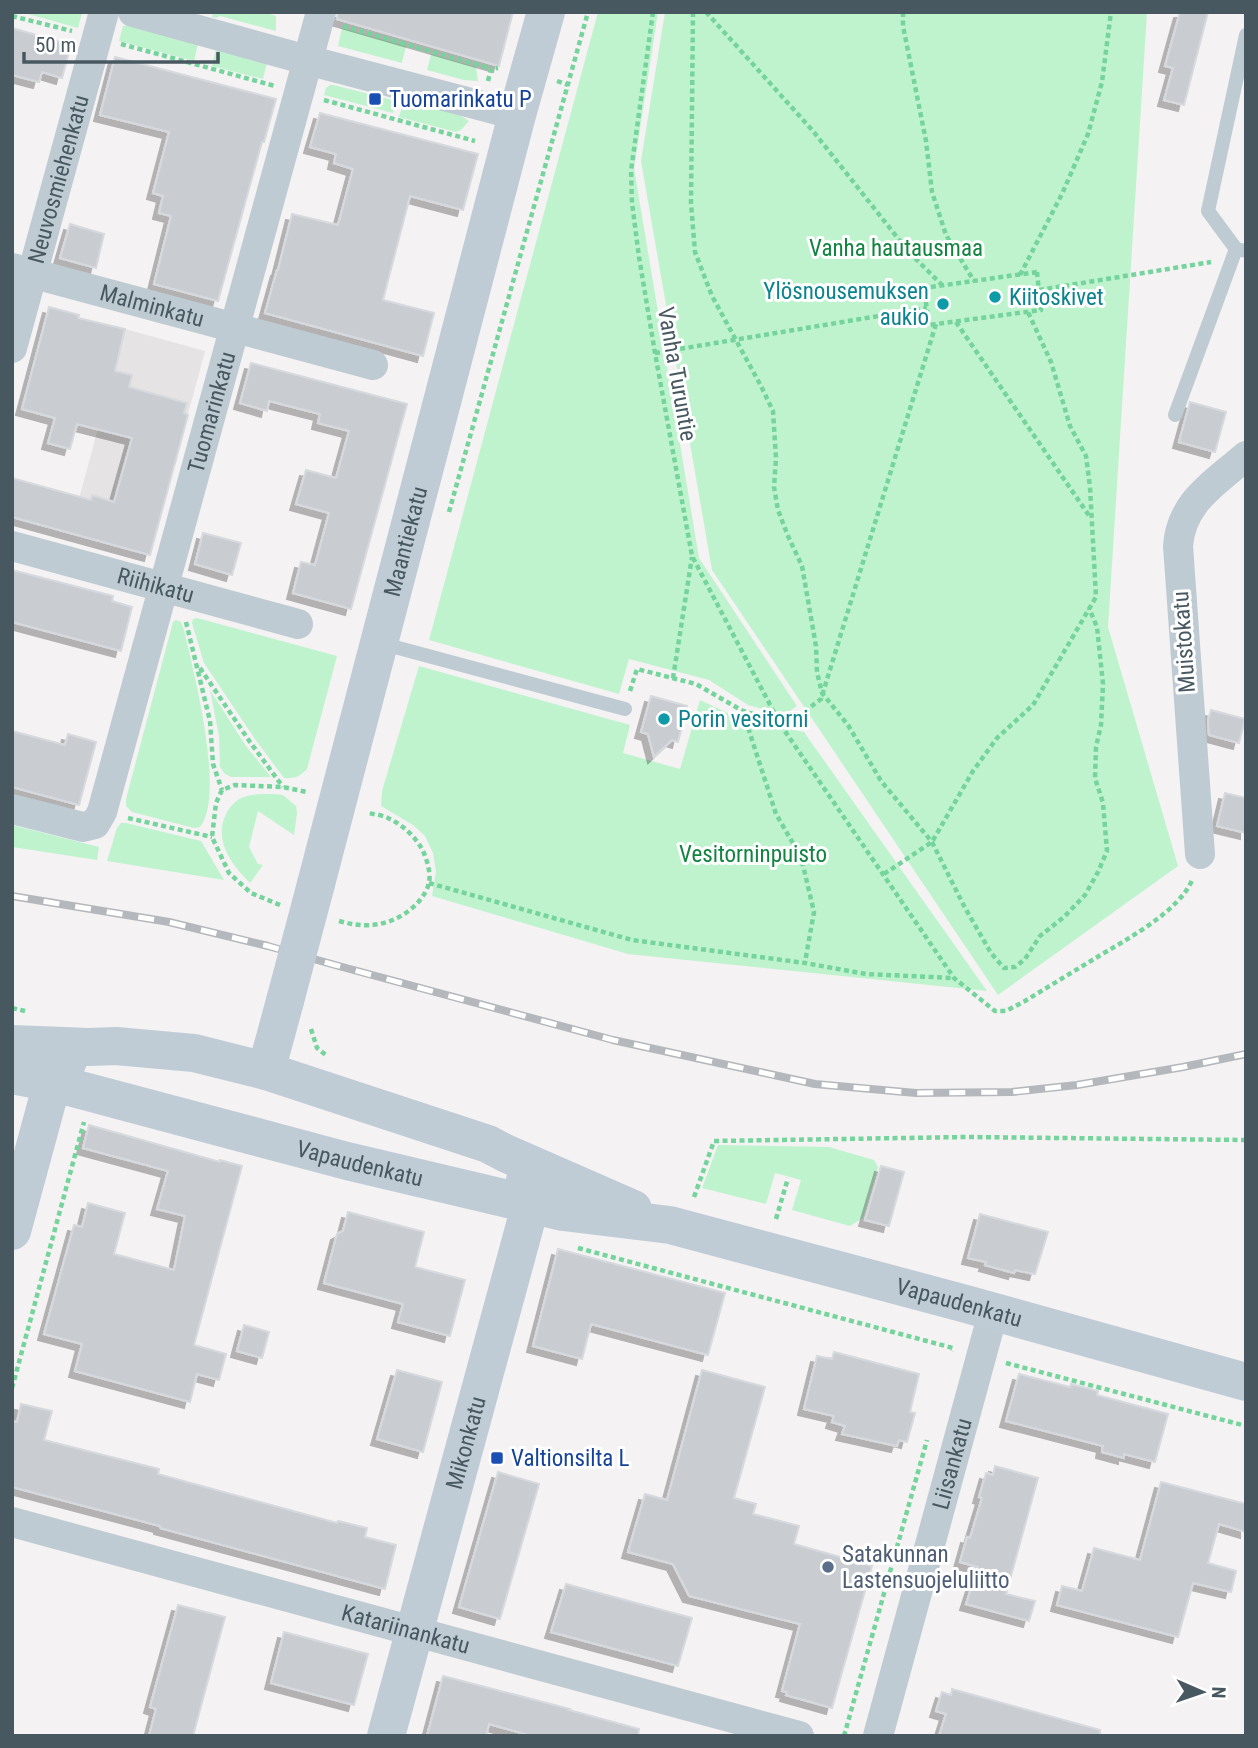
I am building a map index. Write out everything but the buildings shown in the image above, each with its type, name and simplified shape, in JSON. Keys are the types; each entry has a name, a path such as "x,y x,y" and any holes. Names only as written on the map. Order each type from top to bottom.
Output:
{"main road":[{"name":"Maantiekatu","path":"266,1071 298,1010 316,884 546,12"},
{"name":"Vapaudenkatu","path":"12,1044 116,1046 194,1053 266,1071 488,1144 505,1153 682,1205 979,1309 1246,1382"},
{"path":"12,1231 54,1083 72,1055 89,1046"},
{"name":"Vapaudenkatu","path":"12,1075 54,1083 347,1161 563,1212 682,1205"},
{"path":"505,1153 525,1179 531,1203"},
{"name":"Mikonkatu","path":"386,1736 531,1203"}],"street":[{"path":"133,12 517,115"},
{"name":"Tuomarinkatu","path":"102,812 170,589 234,327 320,16"},
{"name":"Neuvosmiehenkatu","path":"12,348 22,271 101,25"},
{"name":"Malminkatu","path":"22,271 373,365"},
{"name":"Muistokatu","path":"1200,854 1178,533 1189,508 1197,498 1246,456"},
{"name":"Riihikatu","path":"12,546 298,624"},
{"path":"12,809 83,827 95,824 102,812"},
{"name":"Liisankatu","path":"878,1736 979,1309"},
{"name":"Katariinankatu","path":"12,1522 799,1736"}],"lane":[{"path":"1175,415 1238,253 1208,211 1246,35"},
{"path":"378,643 625,709"}],"path":[{"path":"447,519 588,12"},
{"name":"Vanha Turuntie","path":"653,12 631,171 639,257 655,353 692,556 779,721 954,978 995,1011 1006,1011 1019,1004 1156,920 1190,887 1200,854"},
{"path":"693,12 691,203 695,252 712,296 773,411 776,458 774,487 778,510 802,566 822,693 848,725 881,781 932,842 964,906 991,953 1004,968 1015,967 1025,960 1041,936 1064,917 1084,895 1107,850 1102,803 1095,778 1103,684 1097,627 1089,608"},
{"path":"706,12 813,131 908,251 942,285"},
{"path":"903,12 903,26 926,141 932,192 946,235 974,281"},
{"path":"1020,275 1062,194 1088,134 1102,82 1111,12"},
{"path":"12,16 101,25 298,93 475,141"},
{"path":"320,16 491,69 506,67"},
{"path":"1039,290 1238,253"},
{"path":"1037,272 1041,310 929,325 924,288 974,281 1037,272"},
{"path":"655,353 927,308"},
{"path":"884,874 932,842 981,760 998,738 1033,705 1096,597 1086,456 1070,426 1051,362 1028,312"},
{"path":"956,321 1092,519"},
{"path":"784,727 821,699 936,324"},
{"path":"673,678 692,556"},
{"path":"102,812 212,837 216,803 222,790 213,764 210,721 197,664 170,589"},
{"path":"197,664 283,787"},
{"path":"625,709 637,669 696,684 743,711 779,721"},
{"path":"743,711 776,814 801,857 814,912 805,963"},
{"path":"222,790 235,785 283,787 312,793"},
{"path":"429,883 632,940 805,963 866,974 954,978"},
{"path":"298,1010 311,1028 317,1048 332,1060"},
{"path":"12,1388 87,1112"},
{"path":"682,1205 714,1141 967,1137 1246,1140"},
{"path":"764,1216 776,1219 788,1178"},
{"path":"682,1205 706,1200"},
{"path":"967,1352 979,1309"},
{"path":"949,1362 967,1352 1246,1426"},
{"path":"844,1736 930,1428"}],"shaded area":[{"path":"125,329 205,351 150,555 70,532"}],"green space":[{"path":"21,12 81,12 82,13 78,28"},
{"path":"213,12 263,12 276,16 276,31 220,16 212,17"},
{"path":"598,12 658,12 634,168 699,558 797,706 784,715 748,705 709,680 629,659 619,694 429,640"},
{"name":"Vanha hautausmaa","path":"665,12 1147,12 1108,627 1178,866 998,995 712,570 641,161"},
{"path":"129,25 198,44 194,61 119,41 123,26"},
{"path":"342,28 406,46 402,63 338,46"},
{"path":"216,49 267,62 263,79 212,66"},
{"path":"431,54 476,67 478,81 427,70"},
{"path":"330,85 396,101 393,113 324,95"},
{"path":"404,100 458,114 469,121 456,132 399,117"},
{"path":"193,619 337,656 307,769 300,775 284,778 204,663 192,623"},
{"path":"173,622 181,622 184,630 200,701 209,761 207,811 200,827 194,828 132,812 126,806"},
{"name":"Vesitorninpuisto","path":"419,666 630,725 623,753 680,769 700,700 738,718 804,732 987,991 628,954 432,896 436,871 433,853 425,836 413,825 381,806 382,791"},
{"path":"210,690 246,746 271,777 231,777 220,767 219,736"},
{"path":"283,795 296,806 294,835 258,811 249,847 258,864 263,865 250,883 226,852 223,824 226,814 241,798"},
{"path":"121,823 201,841 224,880 107,861"},
{"path":"12,825 99,847 97,860 12,847"},
{"path":"718,1145 829,1147 874,1160 878,1167 863,1218 850,1226 792,1210 801,1180 775,1173 766,1204 702,1188"}],"railway":[{"path":"12,896 169,922 268,946 613,1040 815,1084 916,1093 1012,1092 1077,1085 1246,1054"}],"place":[{"name":"Tuomarinkatu P","path":"375,99"},
{"name":"Kiitoskivet","path":"995,297"},
{"name":"Ylösnousemuksen aukio","path":"943,304"},
{"name":"Porin vesitorni","path":"664,719"},
{"name":"Valtionsilta L","path":"497,1458"},
{"name":"Satakunnan Lastensuojeluliitto","path":"828,1567"}]}
